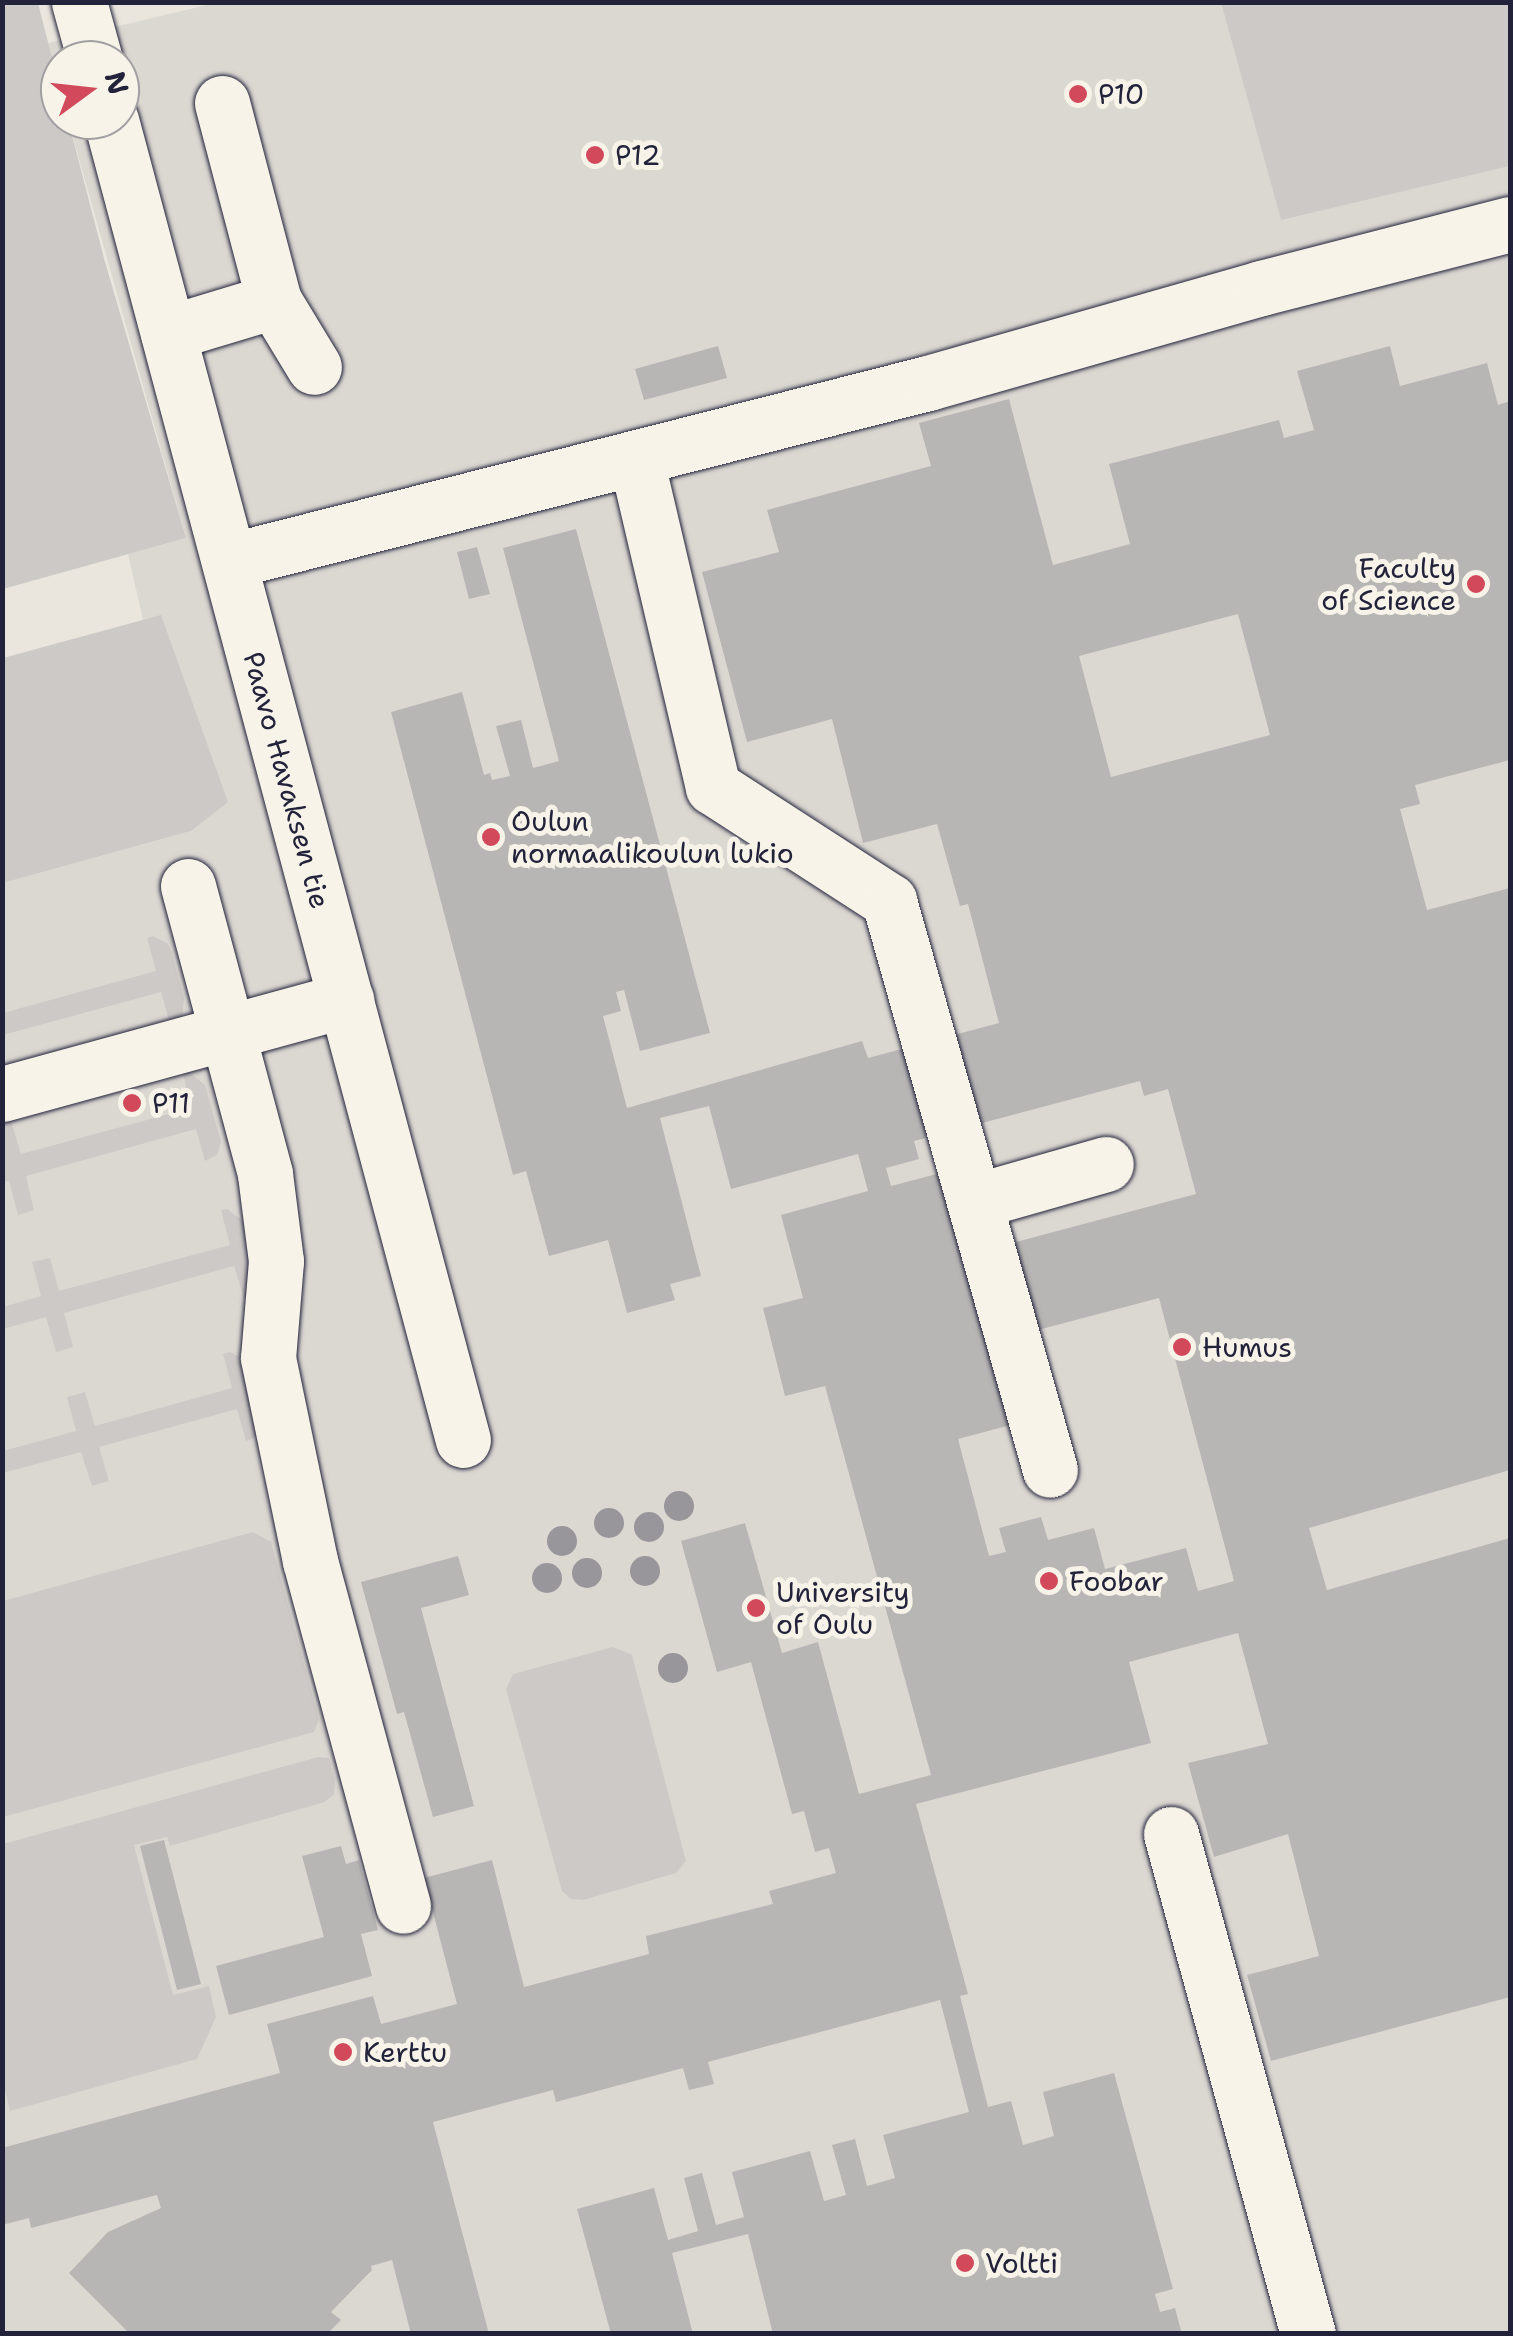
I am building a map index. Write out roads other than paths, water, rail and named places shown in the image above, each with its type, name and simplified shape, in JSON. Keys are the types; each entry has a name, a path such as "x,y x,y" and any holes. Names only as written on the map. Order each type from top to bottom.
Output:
{"street":[{"path":"79,2 89,40"},
{"path":"222,104 274,301 314,366"},
{"name":"Paavo Havaksen tie","path":"116,140 464,1440"},
{"path":"229,561 636,459 1510,224"},
{"path":"168,332 274,301"},
{"path":"636,459 713,787 889,901 1050,1470"},
{"path":"188,886 265,1174 276,1261 268,1358 310,1561 403,1906"},
{"path":"2,1094 346,1000"},
{"path":"976,1201 1106,1164"},
{"path":"1171,1834 1308,2334"}],"place":[{"name":"P10","path":"1078,94"},
{"name":"P12","path":"595,155"},
{"name":"Faculty of Science","path":"1476,584"},
{"name":"Oulun normaalikoulun lukio","path":"491,837"},
{"name":"P11","path":"132,1103"},
{"name":"Humus","path":"1182,1347"},
{"name":"Foobar","path":"1049,1581"},
{"name":"University of Oulu","path":"756,1608"},
{"name":"Kerttu","path":"343,2052"},
{"name":"Voltti","path":"965,2263"}]}
